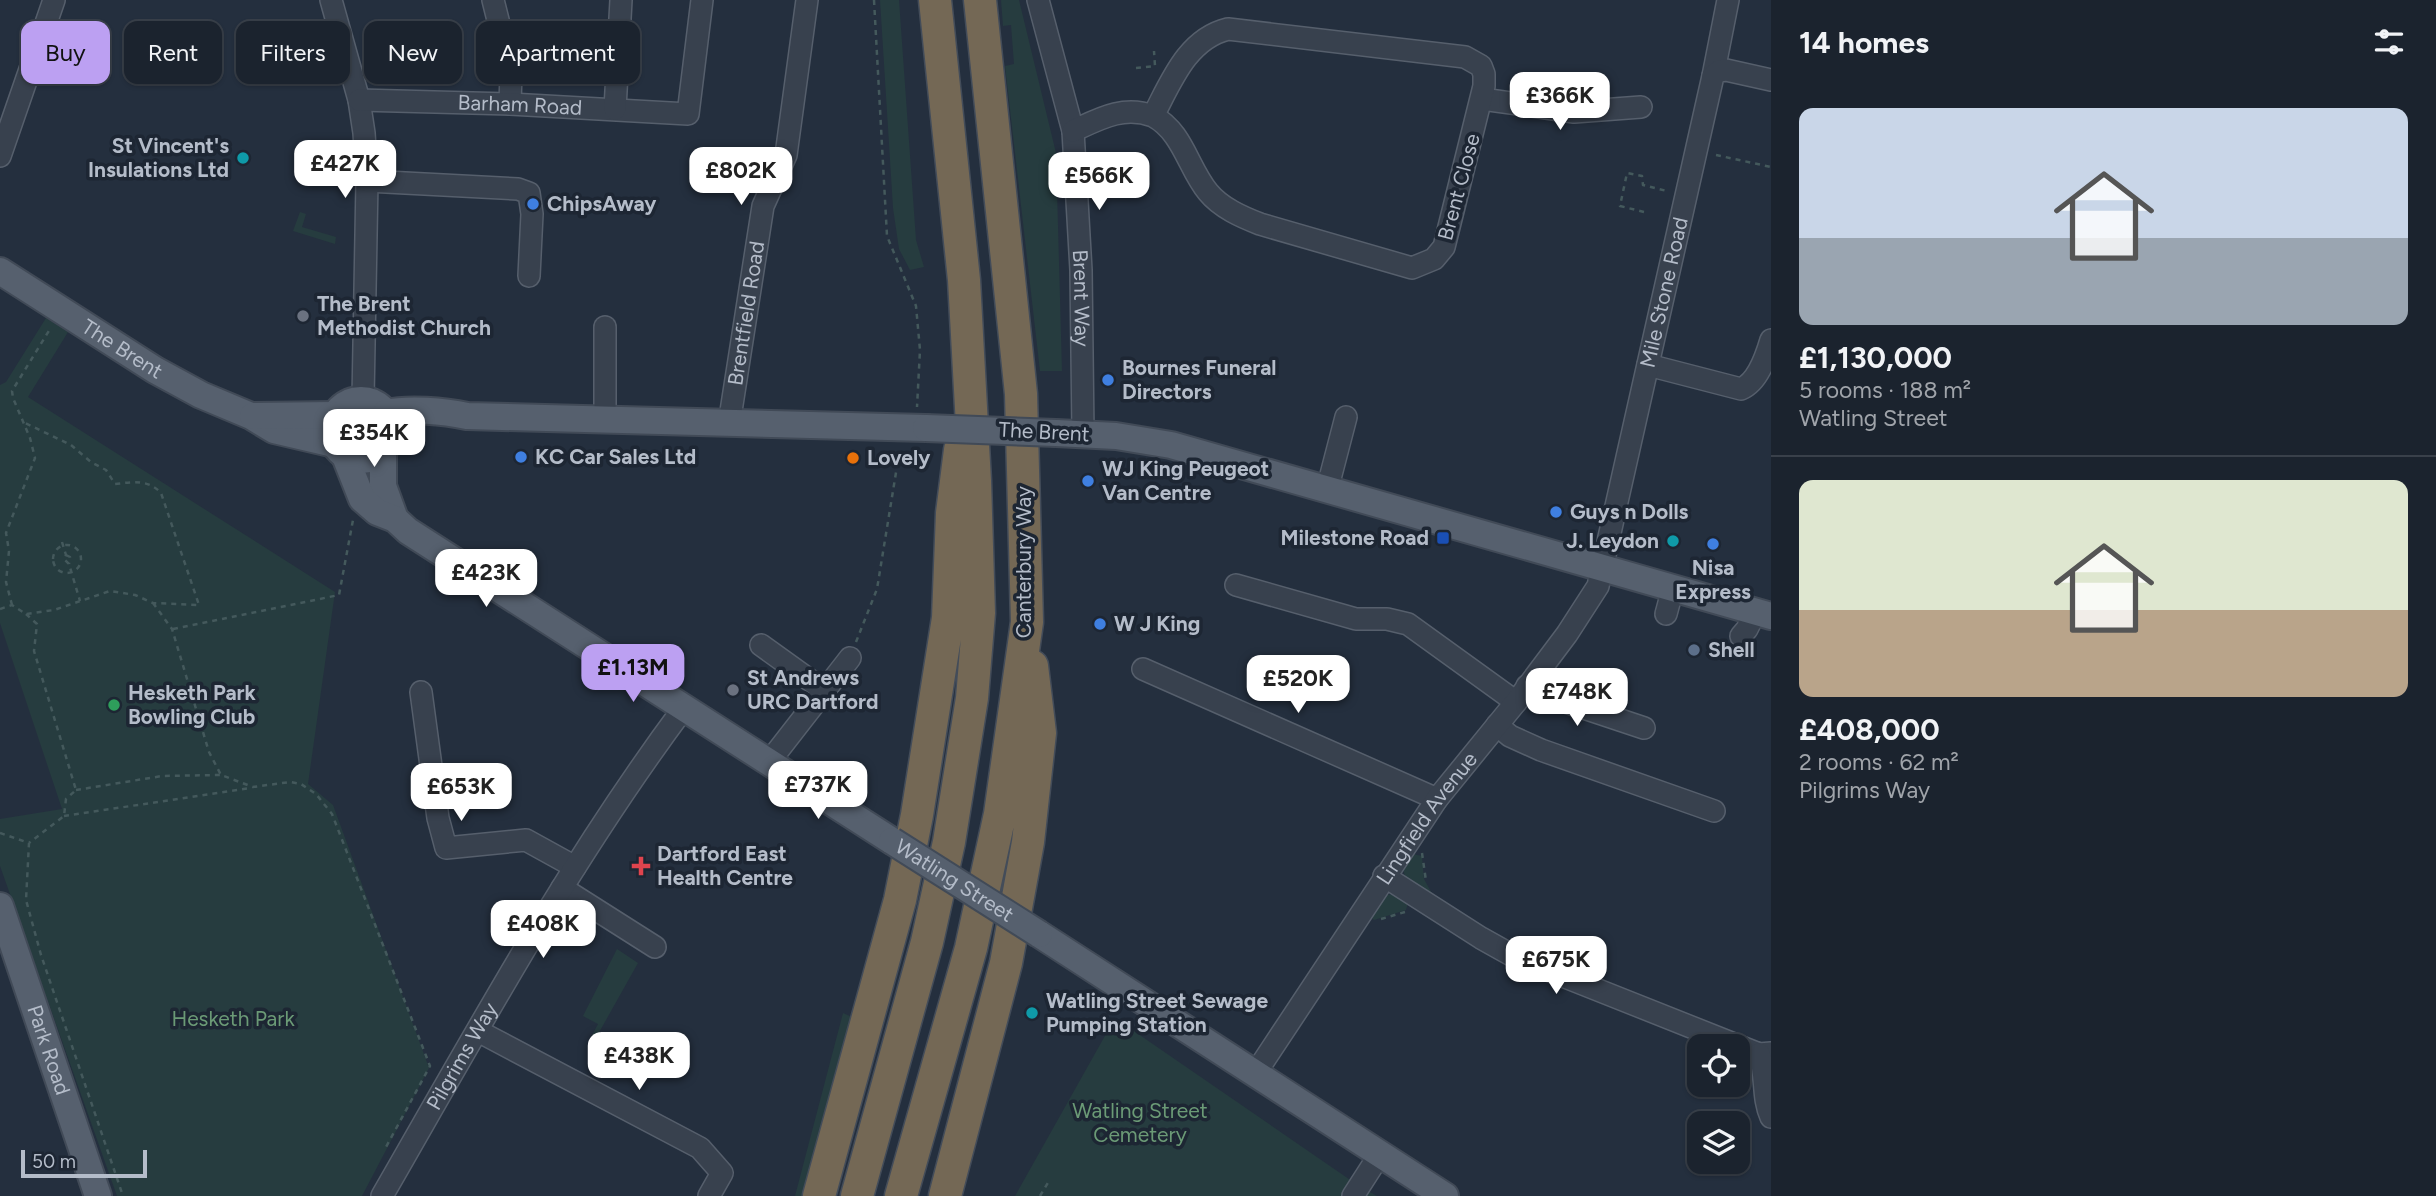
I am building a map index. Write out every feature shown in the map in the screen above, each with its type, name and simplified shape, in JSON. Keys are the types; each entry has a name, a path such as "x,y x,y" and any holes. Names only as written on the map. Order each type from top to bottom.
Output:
{"highway":[{"path":"857,1196 927,942 949,842 972,698 979,613 964,280 935,0"},
{"name":"Canterbury Way","path":"901,1196 976,925 1000,814 1027,622 1021,394 980,0"},
{"path":"819,1196 900,900 917,815 948,618 954,483 970,394"},
{"path":"945,1196 1006,963 1028,842 1040,733 1027,622"}],"main road":[{"name":"The Brent","path":"0,271 155,370 228,408 251,416 274,430 340,450 351,459 367,460 386,434 467,416 1116,436 1171,445 1764,614"},
{"name":"The Brent","path":"251,416 334,415 348,401 363,399"},
{"path":"363,399 376,404 386,434 383,486 395,519"},
{"path":"334,415 331,430 340,450"},
{"name":"Watling Street","path":"340,450 362,499 377,512 395,519 408,531 683,709 1446,1196"},
{"name":"Park Road","path":"0,906 98,1196"}],"street":[{"path":"0,156 54,0"},
{"path":"331,0 359,100 364,134 367,181 363,399"},
{"path":"493,0 511,72 510,104"},
{"path":"615,109 621,0"},
{"name":"Barham Road","path":"359,100 510,104 688,114 702,0"},
{"name":"Brentfield Road","path":"729,424 763,206 786,155 807,0"},
{"name":"Brent Way","path":"1038,0 1073,131 1081,270 1083,434"},
{"name":"Mile Stone Road","path":"1603,568 1728,0"},
{"name":"Brent Close","path":"1233,29 1468,58 1478,62 1484,72 1482,99 1444,247 1434,259 1412,268 1260,224 1237,214 1208,193 1176,138 1165,124 1153,116 1178,70 1192,51 1213,34 1233,29"},
{"path":"1713,76 1718,71 1726,70 1771,80"},
{"path":"1482,99 1574,112 1628,115"},
{"path":"1073,131 1114,114 1134,111 1153,116"},
{"path":"367,181 518,189 529,193 532,214 529,276"},
{"path":"605,327 605,420"},
{"path":"1648,365 1741,389 1757,375 1771,340"},
{"path":"1326,490 1346,417"},
{"name":"Lingfield Avenue","path":"1255,1074 1437,799 1567,634 1598,586 1603,568"},
{"path":"1236,585 1356,620 1387,619 1408,624 1521,694 1557,699 1644,728"},
{"path":"1666,614 1673,588"},
{"path":"1741,636 1764,614"},
{"path":"761,645 825,691"},
{"path":"769,762 850,658"},
{"path":"1143,669 1437,799"},
{"path":"421,692 438,818 446,848 526,840 575,867"},
{"name":"Pilgrims Way","path":"382,1196 562,888 644,761 683,709"},
{"path":"1497,725 1510,736 1541,750 1714,811"},
{"path":"1384,876 1506,953 1765,1053 1768,1109 1771,1117"},
{"path":"562,888 654,947"},
{"path":"478,1031 700,1147 722,1173 709,1196"},
{"path":"1353,1196 1380,1154"}],"path":[{"path":"850,658 877,589 900,442 917,428 920,350 916,306 887,236 874,0"},
{"path":"1136,68 1155,66 1154,51"},
{"path":"1696,151 1771,167"},
{"path":"1643,170 1643,185 1675,193"},
{"path":"1642,176 1627,173 1620,206 1644,212"},
{"path":"12,606 6,582 9,551 6,533 34,458 12,391 61,311"},
{"path":"23,422 71,445 91,462 106,470 115,484 140,482 154,485 161,494 199,605 153,603 135,595 110,592 54,610 26,614"},
{"path":"172,629 339,595 354,512"},
{"path":"70,544 78,549 82,561 78,571 64,574 57,570 52,555 62,545 70,544"},
{"path":"62,545 66,555 71,558 80,555"},
{"path":"66,555 64,561 69,564"},
{"path":"71,558 69,564 80,601"},
{"path":"153,603 172,629 209,752 221,775"},
{"path":"0,609 12,606 37,624 34,651 76,790"},
{"path":"1611,671 1615,674 1612,684 1615,686"},
{"path":"64,816 66,799 76,790 162,776 221,775 253,787"},
{"path":"123,1196 41,955 26,900 29,843 64,816 290,782 301,784 316,794 332,814 430,1066 386,1149"},
{"path":"0,832 29,843"},
{"path":"1040,1196 1049,1181"}],"green space":[{"path":"880,0 899,0 916,240 924,267 910,270 899,249 893,208"},
{"path":"1001,0 1019,0 1056,153 1062,371 1040,371 1005,66 1014,64 1011,25 1003,26"},
{"path":"300,212 306,214 302,227 336,237 335,244 293,231"},
{"name":"Hesketh Park","path":"46,318 68,332 28,397 335,592 308,784 333,805 429,1068 362,1196 117,1196 0,866 0,819 62,809 0,623 0,385 6,382"},
{"path":"1412,854 1422,856 1424,879 1435,899 1405,877 1403,868"},
{"path":"1395,894 1408,903 1406,910 1374,920 1371,917 1386,895"},
{"path":"617,949 638,963 592,1045 588,1043 598,1024 583,1016"},
{"path":"843,1013 852,1017 803,1196 795,1196"},
{"name":"Watling Street Cemetery","path":"1115,1018 1359,1186 1377,1196 1015,1196"}],"place":[{"name":"St Vincent's Insulations Ltd","path":"243,158"},
{"name":"ChipsAway","path":"533,204"},
{"name":"The Brent Methodist Church","path":"303,316"},
{"name":"Bournes Funeral Directors","path":"1108,380"},
{"name":"KC Car Sales Ltd","path":"521,457"},
{"name":"Lovely","path":"853,458"},
{"name":"WJ King Peugeot Van Centre","path":"1088,481"},
{"name":"Guys n Dolls","path":"1556,512"},
{"name":"Milestone Road","path":"1443,538"},
{"name":"J. Leydon","path":"1673,541"},
{"name":"Nisa Express","path":"1713,544"},
{"name":"W J King","path":"1100,624"},
{"name":"Shell","path":"1694,650"},
{"name":"St Andrews URC Dartford","path":"733,690"},
{"name":"Hesketh Park Bowling Club","path":"114,705"},
{"name":"Dartford East Health Centre","path":"641,866"},
{"name":"Watling Street Sewage Pumping Station","path":"1032,1013"}]}
